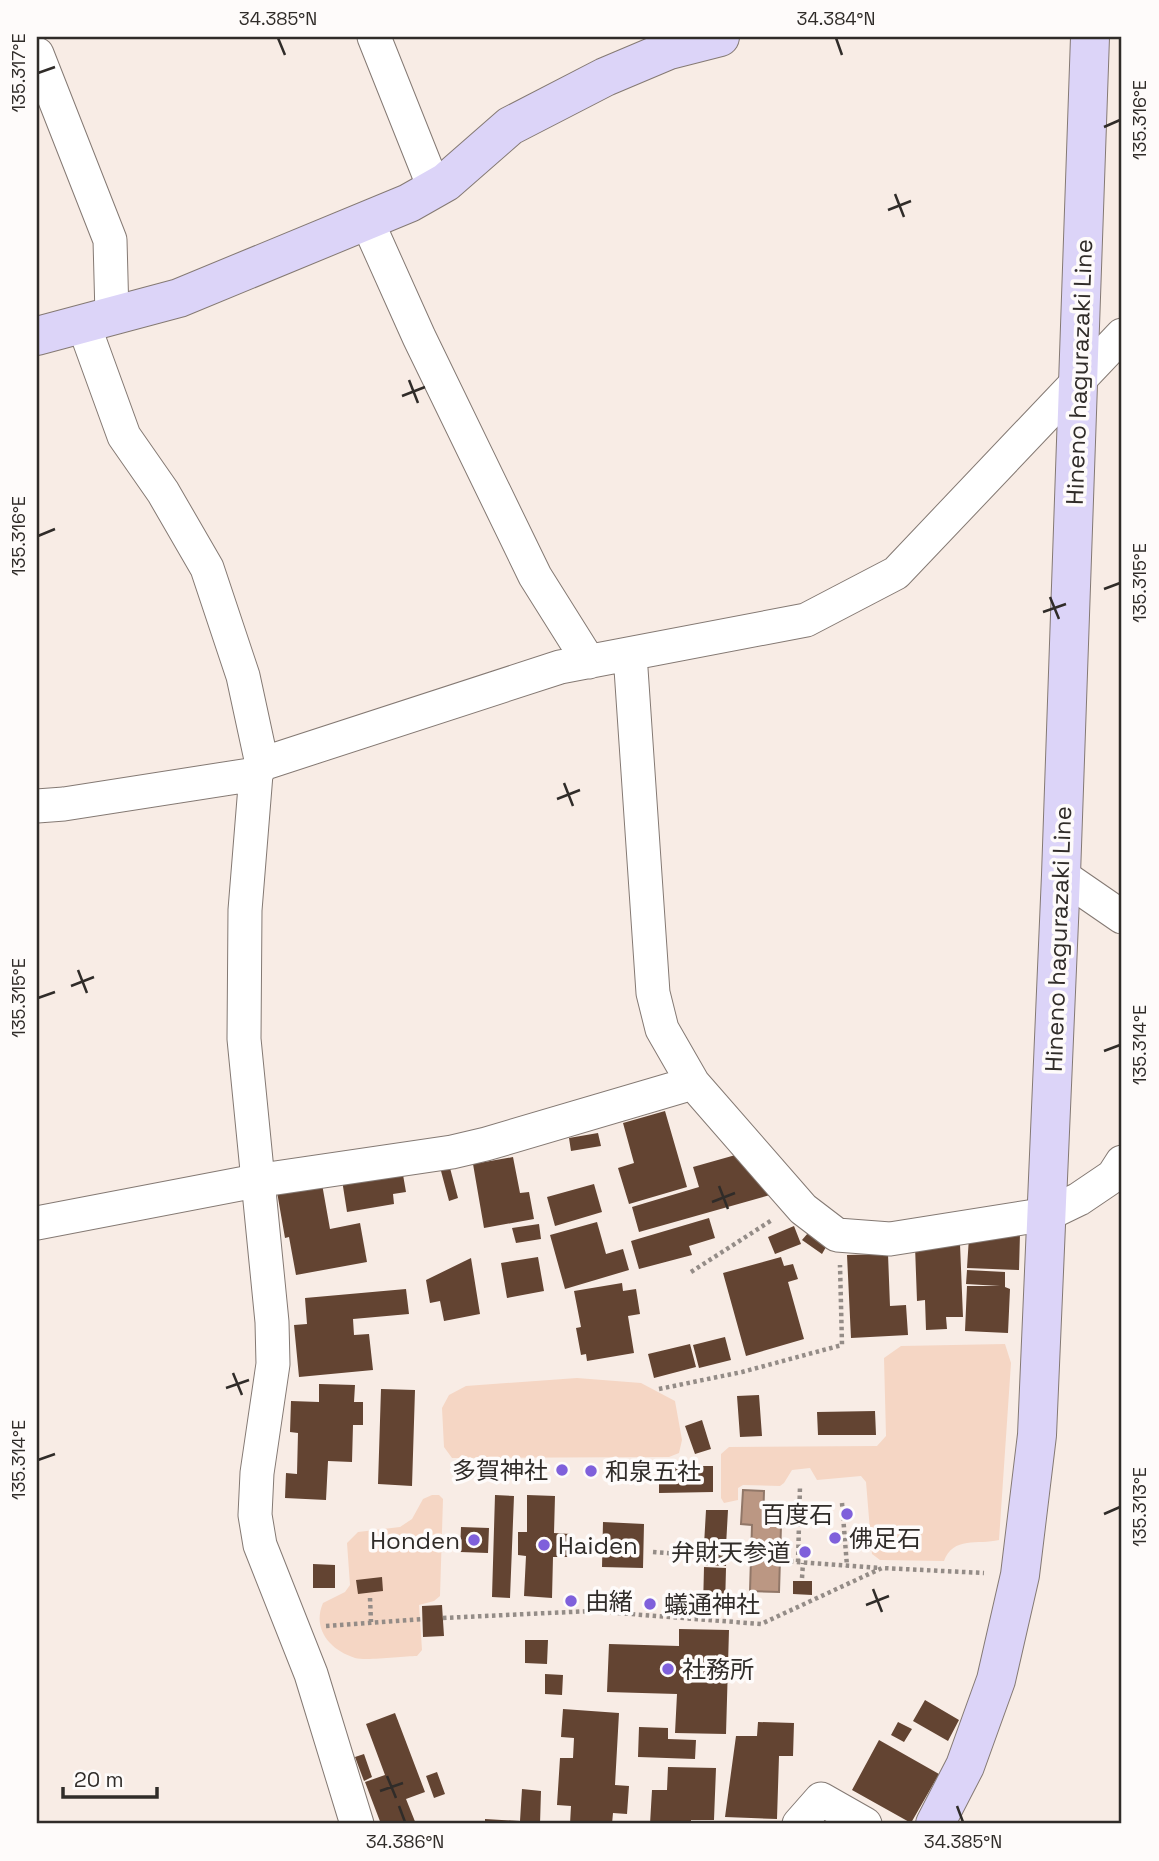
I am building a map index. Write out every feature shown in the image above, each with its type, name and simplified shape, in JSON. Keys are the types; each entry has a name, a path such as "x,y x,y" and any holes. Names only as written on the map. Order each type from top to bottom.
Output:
{"main road":[{"path":"37,336 179,298 367,220 435,190 510,126 605,77 654,46 720,37"},
{"name":"Hineno hagurazaki Line","path":"935,1824 965,1766 996,1680 1020,1575 1037,1435 1061,875 1090,37"}],"street":[{"path":"374,37 435,190"},
{"path":"37,54 110,240 98,319 124,436 163,492 207,568 243,676 259,769 245,910 244,1039 272,1322 273,1364 257,1473 255,1515 260,1545 310,1674 358,1824"},
{"path":"367,220 419,337 535,576 589,662"},
{"path":"37,806 64,804 259,769 560,667 806,620 896,573 1122,335"},
{"path":"630,654 653,993 662,1029 693,1083 803,1209 840,1235 890,1239 1048,1214 1079,1199 1113,1176 1122,1162"},
{"path":"1061,875 1122,917"},
{"path":"37,1223 256,1181 452,1152 693,1083"},
{"path":"799,1824 821,1799 865,1824"}],"path":[{"path":"691,1272 798,1203"},
{"path":"659,1389 742,1372 842,1345 840,1235"},
{"path":"800,1486 802,1578"},
{"path":"842,1503 847,1566"},
{"path":"653,1552 704,1556"},
{"path":"727,1557 1020,1575"},
{"path":"443,1618 592,1611 761,1624 882,1568"},
{"path":"369,1598 371,1622"},
{"path":"293,1628 423,1619"}],"shaded area":[{"path":"1005,1344 1011,1363 999,1540 960,1545 948,1553 944,1561 880,1560 872,1554 866,1482 861,1476 817,1480 810,1468 792,1470 780,1486 743,1485 738,1488 738,1500 724,1503 721,1498 721,1454 729,1447 877,1446 886,1436 884,1358 901,1346"},
{"path":"577,1378 641,1383 675,1401 682,1440 679,1453 669,1457 452,1458 444,1447 442,1408 449,1395 466,1386"},
{"path":"743,1490 764,1491 763,1524 781,1525 779,1592 750,1591 752,1525 741,1524"},
{"path":"439,1495 443,1499 440,1596 434,1601 419,1605 422,1650 417,1656 361,1659 337,1650 321,1629 320,1612 323,1603 345,1592 350,1585 347,1543 358,1532 400,1527 412,1519 423,1499"}],"building":[{"path":"665,1111 687,1187 629,1204 618,1168 634,1163 623,1123"},
{"path":"598,1133 601,1146 571,1151 569,1138"},
{"path":"739,1154 770,1195 639,1232 632,1207 699,1187 693,1167"},
{"path":"513,1157 520,1193 529,1192 534,1219 484,1228 473,1164"},
{"path":"450,1168 458,1198 449,1201 441,1171"},
{"path":"402,1169 406,1192 393,1194 394,1204 347,1212 342,1180"},
{"path":"322,1184 330,1229 360,1223 367,1262 296,1275 289,1237 285,1238 277,1192"},
{"path":"594,1184 602,1212 555,1226 547,1197"},
{"path":"709,1218 715,1238 689,1246 692,1255 639,1269 631,1241"},
{"path":"597,1222 606,1254 623,1249 629,1270 565,1289 550,1235"},
{"path":"539,1224 541,1239 516,1243 512,1228"},
{"path":"794,1226 801,1244 775,1254 768,1237"},
{"path":"808,1233 826,1247 822,1254 802,1240"},
{"path":"1020,1233 1019,1270 967,1268 969,1237"},
{"path":"960,1244 963,1317 946,1317 947,1329 926,1330 925,1300 917,1301 915,1246"},
{"path":"888,1254 890,1306 906,1305 908,1335 851,1338 847,1255"},
{"path":"538,1257 544,1291 507,1298 501,1263"},
{"path":"781,1257 784,1266 793,1264 798,1279 788,1282 804,1339 746,1356 723,1273"},
{"path":"471,1258 480,1314 444,1321 440,1301 430,1303 426,1280"},
{"path":"967,1270 1005,1272 1005,1287 1010,1289 1008,1333 965,1331 967,1286 1000,1286 966,1284"},
{"path":"622,1283 623,1291 636,1289 640,1314 628,1316 634,1353 587,1361 586,1354 581,1355 576,1328 581,1327 574,1291"},
{"path":"406,1289 409,1314 353,1319 354,1335 369,1334 373,1370 299,1377 294,1325 307,1324 305,1298"},
{"path":"725,1337 731,1360 699,1368 693,1345"},
{"path":"690,1344 696,1367 654,1378 648,1354"},
{"path":"319,1384 355,1385 354,1402 363,1402 363,1425 353,1425 352,1462 328,1461 326,1500 285,1498 286,1473 297,1474 298,1433 290,1432 291,1401 319,1402"},
{"path":"381,1389 415,1390 412,1486 378,1484"},
{"path":"759,1395 762,1436 740,1437 737,1396"},
{"path":"875,1411 876,1435 818,1435 817,1412"},
{"path":"702,1420 711,1449 695,1454 685,1426"},
{"path":"659,1466 713,1466 713,1492 659,1493"},
{"path":"495,1495 514,1496 510,1598 492,1597"},
{"name":"Haiden","path":"527,1495 555,1496 554,1533 571,1534 570,1557 553,1557 552,1598 524,1596 526,1556 518,1555 518,1532 527,1532"},
{"path":"706,1510 728,1510 726,1546 704,1545"},
{"path":"603,1522 644,1524 643,1568 602,1567"},
{"name":"Honden","path":"461,1527 489,1528 488,1553 460,1552"},
{"path":"704,1547 727,1547 726,1566 704,1565"},
{"path":"313,1564 335,1565 335,1588 313,1588"},
{"path":"704,1567 726,1568 725,1608 703,1608"},
{"path":"382,1577 383,1591 358,1594 356,1580"},
{"path":"793,1581 812,1581 812,1595 793,1594"},
{"path":"442,1605 444,1636 423,1637 422,1606"},
{"name":"社務所","path":"679,1629 729,1630 726,1734 675,1733 677,1694 607,1692 609,1644 679,1646"},
{"path":"525,1640 548,1640 547,1664 525,1663"},
{"path":"545,1674 563,1675 562,1695 545,1694"},
{"path":"925,1700 959,1720 948,1741 913,1721"},
{"path":"563,1709 619,1713 615,1785 629,1786 627,1814 613,1813 612,1824 570,1824 571,1806 557,1805 560,1758 573,1758 574,1738 561,1737"},
{"path":"395,1713 425,1792 406,1799 416,1824 381,1824 365,1782 385,1775 366,1724"},
{"path":"758,1722 794,1723 793,1756 779,1756 777,1819 725,1817 736,1736 757,1736"},
{"path":"898,1722 912,1729 904,1742 891,1735"},
{"path":"639,1727 668,1728 668,1739 696,1740 695,1759 638,1757"},
{"path":"879,1740 939,1774 911,1823 852,1790"},
{"path":"364,1754 372,1777 364,1781 355,1757"},
{"path":"668,1767 716,1768 714,1820 691,1820 691,1824 650,1824 652,1790 667,1790"},
{"path":"437,1772 445,1794 434,1798 426,1776"},
{"path":"522,1789 541,1791 540,1824 485,1824 485,1819 520,1821"}],"place":[{"name":"多賀神社","path":"562,1470"},
{"name":"和泉五社","path":"591,1471"},
{"name":"百度石","path":"847,1514"},
{"name":"佛足石","path":"835,1538"},
{"name":"Honden","path":"474,1540"},
{"name":"Haiden","path":"544,1545"},
{"name":"弁財天参道","path":"805,1552"},
{"name":"由緒","path":"571,1601"},
{"name":"蟻通神社","path":"650,1604"},
{"name":"社務所","path":"668,1669"}]}
